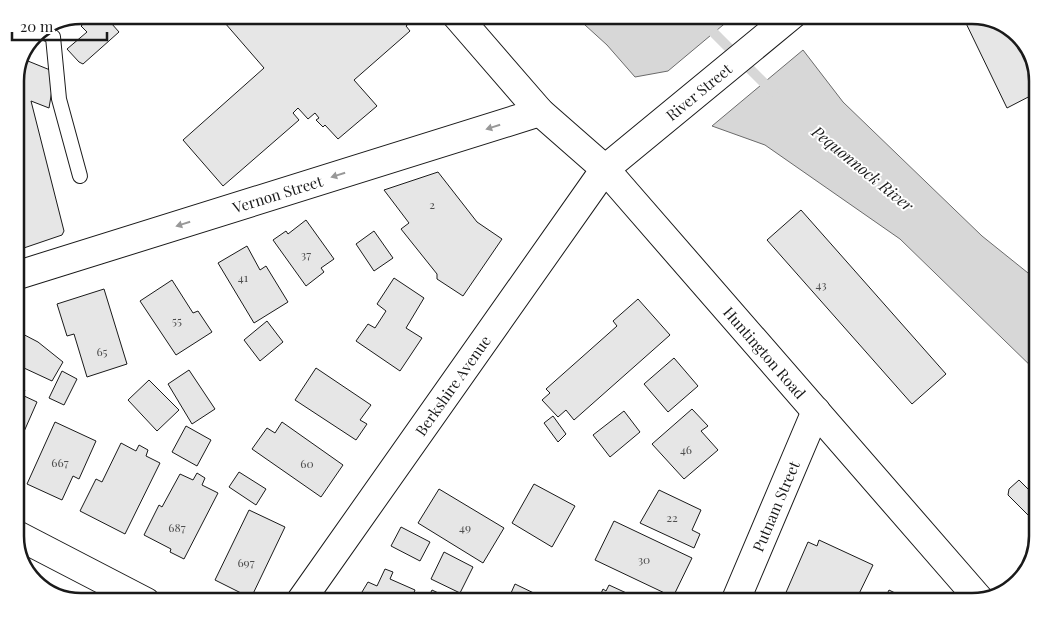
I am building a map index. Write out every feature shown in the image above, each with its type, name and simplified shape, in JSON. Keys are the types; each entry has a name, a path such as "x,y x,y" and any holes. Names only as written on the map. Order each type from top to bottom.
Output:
{"street":[{"name":"Huntington Road","path":"464,24 540,112 605,169 974,593"},
{"name":"River Street","path":"605,169 781,24"},
{"name":"Vernon Street","path":"24,273 540,112"},
{"name":"Berkshire Avenue","path":"306,593 605,169"},
{"name":"Putnam Street","path":"739,593 816,411"},
{"path":"24,539 129,593"}],"lane":[{"path":"48,34 53,37 59,99 80,176"}],"water":[{"path":"584,24 724,24 668,71 635,77 607,45"},
{"path":"803,50 843,102 982,236 1029,274 1029,364 900,239 765,145 712,126"}],"building":[{"path":"83,24 112,24 119,32 83,64 67,49 87,32 81,26"},
{"path":"226,24 408,24 406,26 410,31 354,80 377,106 338,139 325,125 323,127 316,120 319,118 315,113 308,119 298,108 293,113 299,120 223,186 183,140 264,68"},
{"path":"966,24 980,24 1001,31 1020,49 1028,70 1029,97 1007,108"},
{"path":"28,61 55,72 49,108 31,101 64,231 62,235 24,248 24,77"},
{"path":"438,172 477,222 502,239 463,296 437,279 437,274 401,229 409,223 384,190"},
{"path":"801,210 946,374 912,404 767,240"},
{"path":"306,220 334,259 321,268 324,272 306,286 273,240 286,231 288,234"},
{"path":"374,231 393,258 374,271 356,244"},
{"path":"247,246 260,270 266,266 288,302 254,323 218,263"},
{"path":"394,278 424,298 406,328 422,338 400,371 356,341 368,324 375,328 386,311 377,304"},
{"path":"172,280 193,313 198,311 212,332 176,355 140,301"},
{"path":"104,289 127,364 87,377 74,334 67,336 57,304"},
{"path":"638,299 670,335 574,420 566,410 558,417 542,400 550,393 546,389 617,326 613,321"},
{"path":"267,321 283,342 260,361 244,340"},
{"path":"24,335 38,342 63,362 52,381 24,368"},
{"path":"674,358 698,386 668,412 644,384"},
{"path":"316,368 371,405 360,420 367,424 356,440 295,400"},
{"path":"189,370 215,409 192,424 168,384"},
{"path":"62,371 77,379 64,405 49,398"},
{"path":"149,380 179,410 157,431 128,400"},
{"path":"24,396 37,402 24,432"},
{"path":"692,409 708,426 701,431 718,450 684,479 652,444"},
{"path":"624,411 640,432 610,457 593,435"},
{"path":"553,416 566,434 558,442 544,423"},
{"path":"55,422 96,441 79,479 73,476 62,500 27,484"},
{"path":"282,422 343,465 321,497 252,449 267,428 275,433"},
{"path":"186,426 211,440 197,466 172,452"},
{"path":"121,443 136,451 139,445 148,450 146,456 160,463 125,534 80,511 96,479 102,482"},
{"path":"239,472 266,489 256,505 229,487"},
{"path":"197,473 205,478 202,485 218,493 184,559 170,552 171,549 144,535 159,505 162,507 180,474 193,480"},
{"path":"1019,480 1029,490 1029,516 1008,495 1009,489"},
{"path":"534,484 575,506 552,547 512,523"},
{"path":"439,489 504,528 483,563 418,523"},
{"path":"659,490 701,510 692,530 700,534 694,548 640,523"},
{"path":"249,510 285,527 253,593 241,593 215,580"},
{"path":"614,521 692,558 675,593 665,593 595,560"},
{"path":"401,527 430,542 420,561 391,546"},
{"path":"819,540 873,565 859,593 786,593 808,542 817,546"},
{"path":"444,552 473,567 460,593 431,579"},
{"path":"385,569 393,572 390,579 415,590 414,593 361,593 368,582 377,586"},
{"path":"515,584 534,593 511,593"},
{"path":"609,585 626,593 601,593 603,589 606,591"}],"waterway":[{"name":"Pequonnock River","path":"707,24 773,92"}]}
